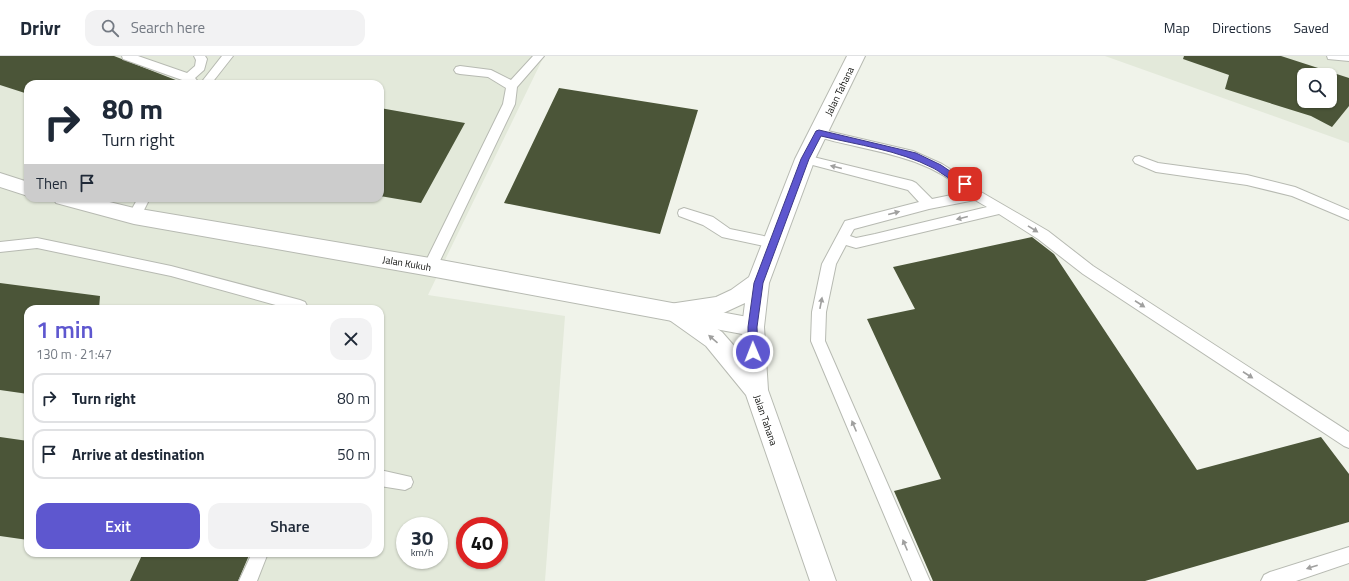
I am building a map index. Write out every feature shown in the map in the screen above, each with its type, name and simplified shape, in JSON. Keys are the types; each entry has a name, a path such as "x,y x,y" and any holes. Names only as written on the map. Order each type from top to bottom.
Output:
{"street":[{"name":"Jalan Tahana","path":"823,581 756,390 752,327 758,283 805,159 856,56"},
{"path":"0,180 24,188"},
{"name":"Jalan Kukuh","path":"79,202 134,216 430,267 752,327"},
{"path":"676,312 719,306 739,296 758,283"},
{"path":"676,312 714,339 756,390"}],"lane":[{"path":"127,56 189,80"},
{"path":"193,80 200,67 202,59 199,56"},
{"path":"208,80 228,56"},
{"path":"430,267 509,104 512,86 539,56"},
{"path":"1332,56 1349,57"},
{"path":"460,70 491,74 512,86"},
{"path":"819,133 914,155 938,167 965,184 977,195 1043,235 1088,270 1349,441"},
{"path":"805,159 912,186 929,204"},
{"path":"1139,160 1156,167 1247,180 1295,192 1349,215"},
{"path":"920,581 818,341 819,312 829,264 850,225 929,204 977,195"},
{"path":"134,216 142,202"},
{"path":"842,240 856,243 1000,209"},
{"path":"684,213 708,222 727,233 773,243"},
{"path":"0,247 37,243 171,272 296,305"},
{"path":"384,479 405,482"},
{"path":"1270,581 1349,555"},
{"path":"248,581 258,557"}],"shaded area":[{"path":"0,56 544,56 428,295 565,316 545,581 0,581"},
{"path":"1105,56 1349,56 1349,143"}],"building":[{"path":"0,56 114,56 176,80 24,80 24,93 0,85"},
{"path":"1184,56 1281,56 1318,68 1297,68 1297,108 1337,108 1337,74 1349,78 1349,106 1332,127 1311,116 1225,89 1229,75 1183,59"},
{"path":"559,88 698,110 660,234 504,203"},
{"path":"384,109 465,123 421,203 384,197"},
{"path":"1032,237 1054,254 1197,470 1321,437 1349,474 1349,522 1145,581 933,581 894,491 941,479 867,319 915,309 893,267"},
{"path":"0,283 100,296 99,305 24,305 24,393 0,390"},
{"path":"0,437 24,440 24,539 0,536"},
{"path":"141,557 248,557 238,581 130,581"}],"route":[{"path":"753,352 752,327 758,283 805,159 819,133 914,155 938,167 965,184"}]}
